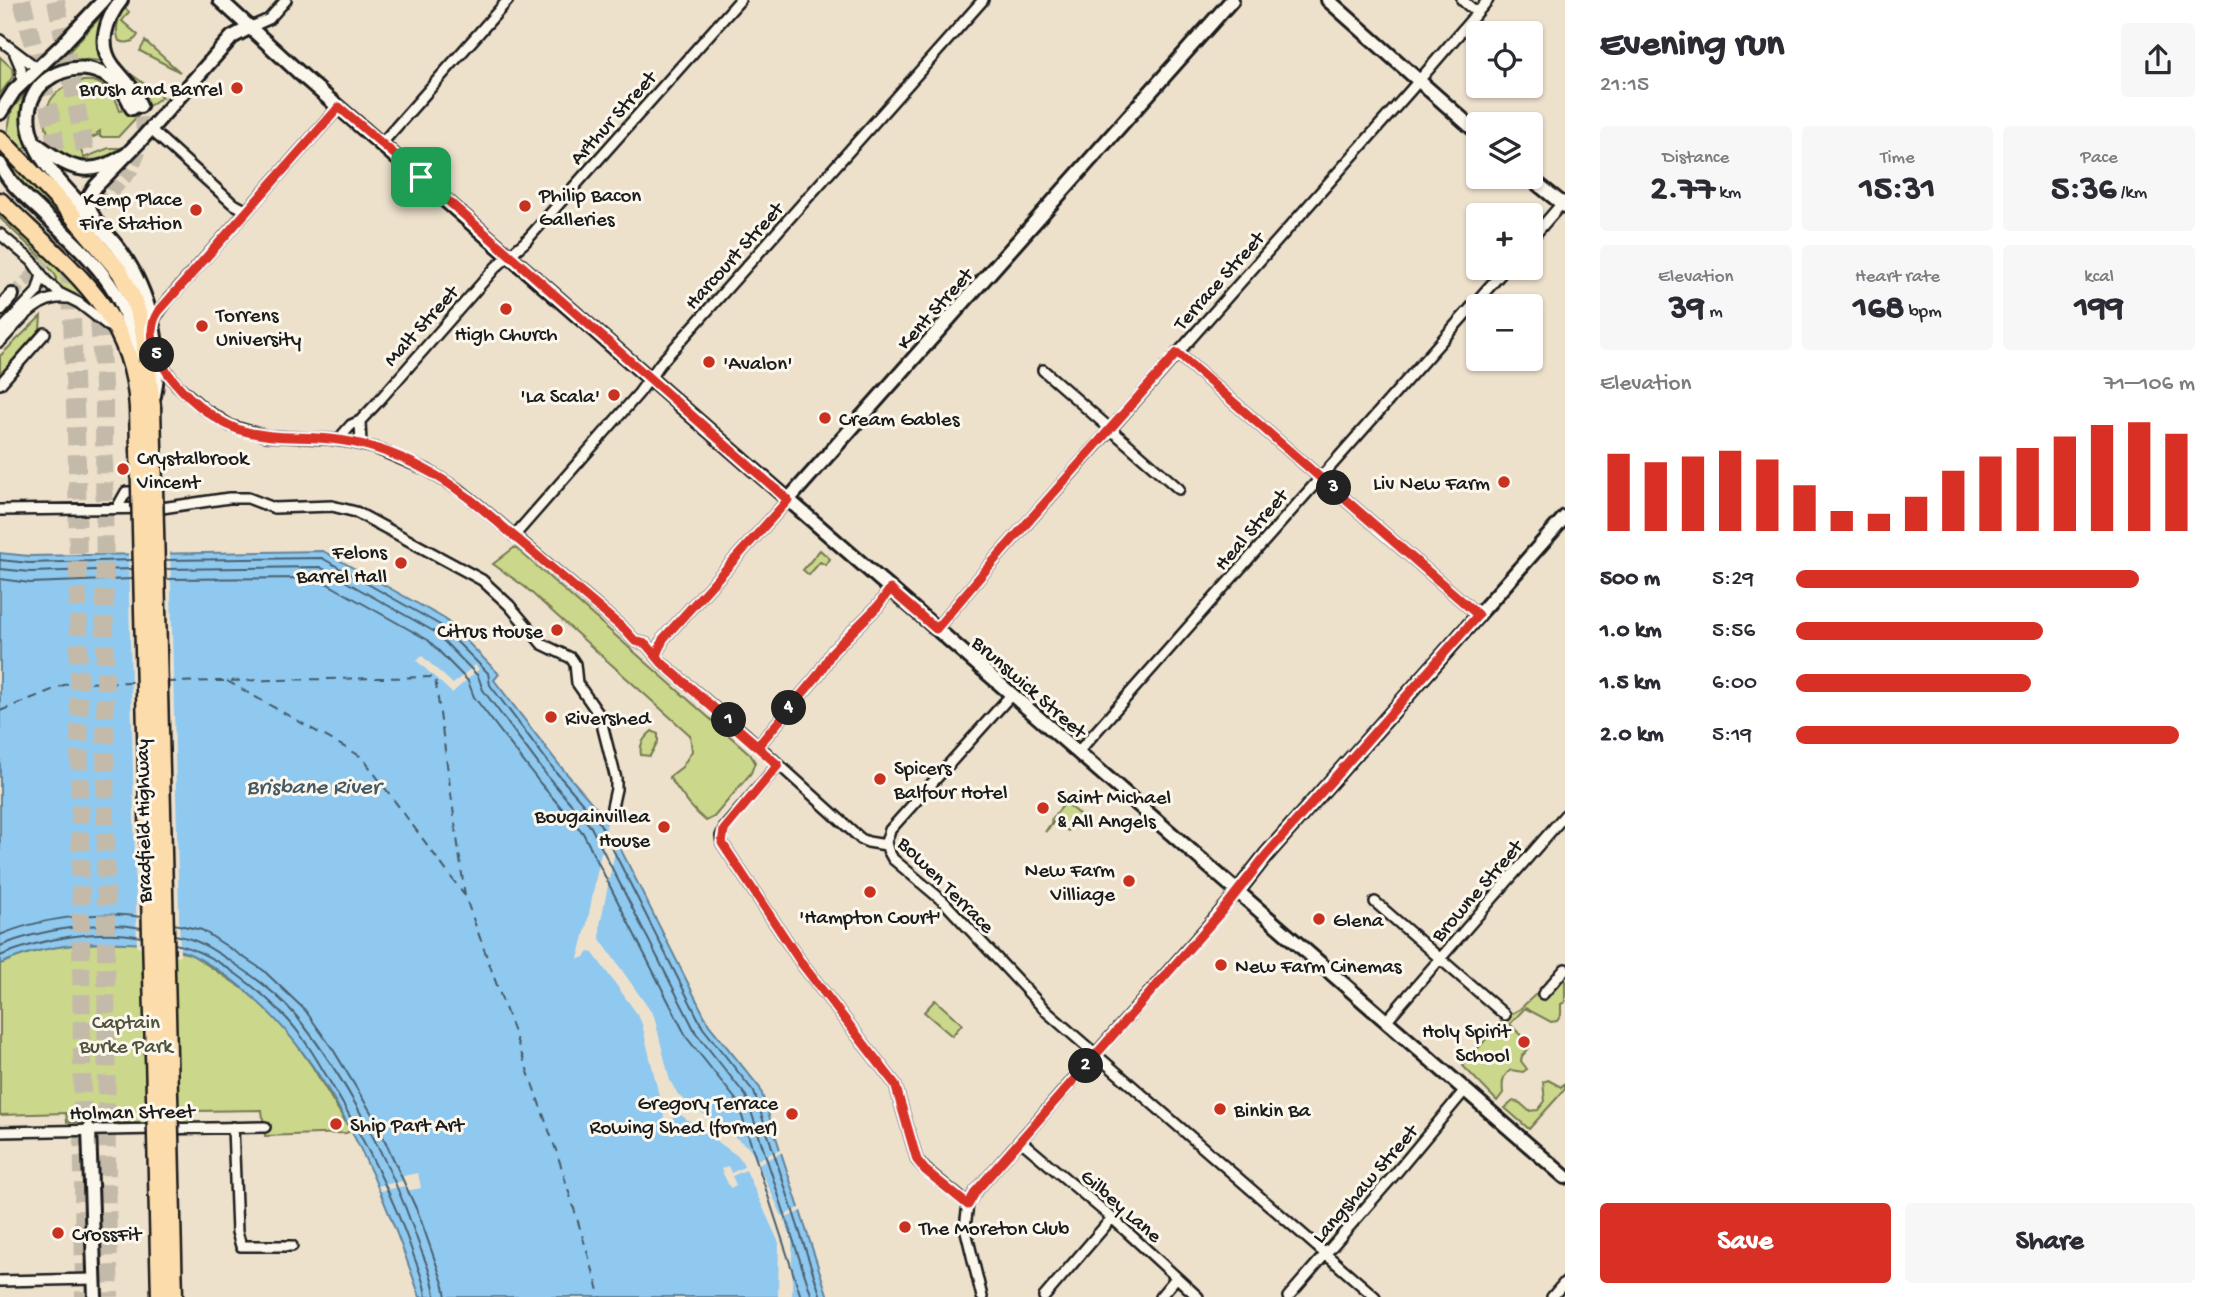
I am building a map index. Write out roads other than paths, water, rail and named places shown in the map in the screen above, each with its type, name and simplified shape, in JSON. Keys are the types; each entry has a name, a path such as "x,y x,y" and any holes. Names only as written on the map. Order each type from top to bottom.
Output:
{"highway":[{"name":"Bradfield Highway","path":"0,139 103,250 120,272 138,312 151,351 148,406 160,1297"},
{"name":"Bradfield Highway","path":"0,201 84,281 101,302 122,337 148,406 174,1297"}],"main road":[{"path":"0,113 22,83 104,0"},
{"path":"121,0 110,17 104,44 111,64 133,88 136,107 104,75 83,68 60,71 45,81 34,97 29,123 33,141 50,169 132,268 152,324 151,351"},
{"name":"Brunswick Street","path":"220,0 1077,753 1565,1177"},
{"name":"Kent Street","path":"788,500 1233,0"},
{"path":"1328,0 1466,123"},
{"path":"92,217 88,198 91,192 232,37 251,27"},
{"path":"33,141 62,163 80,168 102,166 126,155"},
{"path":"0,164 11,182 83,252 113,289 128,322 131,361"},
{"path":"1543,188 1564,203"},
{"path":"0,309 6,294"},
{"path":"1237,892 1266,855 1565,517"},
{"path":"89,1129 95,1297"}],"street":[{"path":"251,27 269,19 286,0"},
{"path":"382,143 508,0"},
{"name":"Arthur Street","path":"509,255 525,242 740,0"},
{"name":"Harcourt Street","path":"514,536 983,0"},
{"path":"1462,0 1477,13"},
{"name":"Terrace Street","path":"936,629 1488,0"},
{"path":"0,40 37,68"},
{"path":"15,53 21,68 22,83"},
{"path":"152,324 158,312 339,107"},
{"path":"150,129 232,203 247,211"},
{"path":"1543,226 1564,203"},
{"path":"0,234 32,261 59,293 94,314 122,337"},
{"name":"Malt Street","path":"338,440 351,425 360,421 509,255"},
{"path":"0,331 35,294 42,275"},
{"name":"Heal Street","path":"1077,753 1495,280"},
{"path":"0,342 38,304 58,297 72,299"},
{"path":"0,384 45,333"},
{"name":"Bowen Terrace","path":"151,351 176,384 204,409 231,426 267,436 361,444 426,470 461,491 625,630 633,640 646,644 662,663 861,839 886,845 893,859 944,902 1029,994 1375,1297"},
{"path":"1177,353 1478,615"},
{"path":"1043,370 1179,489"},
{"path":"360,421 361,444"},
{"path":"117,509 126,492 162,492 162,508"},
{"path":"0,510 162,508 229,498 248,498 274,508 342,507 356,512 482,580 509,605 542,644 571,658 575,664 577,683 600,716 616,779 612,807"},
{"name":"Kent Street","path":"657,656 663,639 788,500"},
{"path":"758,746 818,675 833,651 890,589"},
{"path":"646,644 663,639"},
{"path":"886,845 890,830 1011,695"},
{"path":"778,765 724,830 722,843 802,964 895,1084 917,1160 925,1170 968,1205"},
{"name":"Browne Street","path":"1386,1021 1565,815"},
{"path":"982,1297 965,1227 968,1205 976,1191 1237,892"},
{"path":"1375,902 1505,1015"},
{"path":"1543,994 1565,969"},
{"name":"Langshaw Street","path":"1288,1297 1465,1090"},
{"name":"Holman Street","path":"0,1132 265,1126"},
{"path":"233,1127 237,1232 241,1246 292,1246"},
{"name":"Gilbey Lane","path":"1021,1141 1112,1218 1198,1297"},
{"path":"1044,1297 1112,1218"},
{"path":"1160,1297 1176,1278"},
{"path":"0,1281 94,1279"},
{"path":"1552,1297 1565,1282"}],"water":[{"name":"Brisbane River","path":"323,551 445,619 499,674 494,680 561,767 605,818 709,1025 760,1088 828,1297 420,1297 384,1201 362,1151 336,1104 307,1058 274,1018 236,983 192,955 174,949 140,944 67,945 40,950 0,964 0,553 29,556"}],"tunnel":[{"path":"22,0 53,125 71,288 77,464 84,1297"},
{"path":"56,0 91,181 104,402 107,1203 110,1297"},
{"path":"12,295 87,221 132,171 139,155 142,131 140,106"},
{"path":"31,265 115,177 130,154"}],"place":[{"name":"Brush and Barrel","path":"237,88"},
{"name":"Philip Bacon Galleries","path":"525,206"},
{"name":"Kemp Place Fire Station","path":"196,210"},
{"name":"High Church","path":"506,309"},
{"name":"Torrens University","path":"202,326"},
{"name":"'Avalon'","path":"709,362"},
{"name":"'La Scala'","path":"614,395"},
{"name":"Cream Gables","path":"825,418"},
{"name":"Crystalbrook Vincent","path":"123,469"},
{"name":"Liv New Farm","path":"1504,482"},
{"name":"Felons Barrel Hall","path":"401,563"},
{"name":"Citrus House","path":"557,630"},
{"name":"Rivershed","path":"551,717"},
{"name":"Spicers Balfour Hotel","path":"880,779"},
{"name":"Saint Michael & All Angels","path":"1043,808"},
{"name":"Bougainvillea House","path":"664,827"},
{"name":"New Farm Villiage","path":"1129,881"},
{"name":"'Hampton Court'","path":"870,892"},
{"name":"Glena","path":"1319,919"},
{"name":"New Farm Cinemas","path":"1221,965"},
{"name":"Holy Spirit School","path":"1524,1042"},
{"name":"Binkin Ba","path":"1220,1109"},
{"name":"Gregory Terrace Rowing Shed (former)","path":"792,1114"},
{"name":"Ship Part Art","path":"336,1124"},
{"name":"The Moreton Club","path":"905,1227"},
{"name":"CrossFit","path":"58,1233"}],"park label":[{"name":"Captain Burke Park","path":"126,1033"}]}
